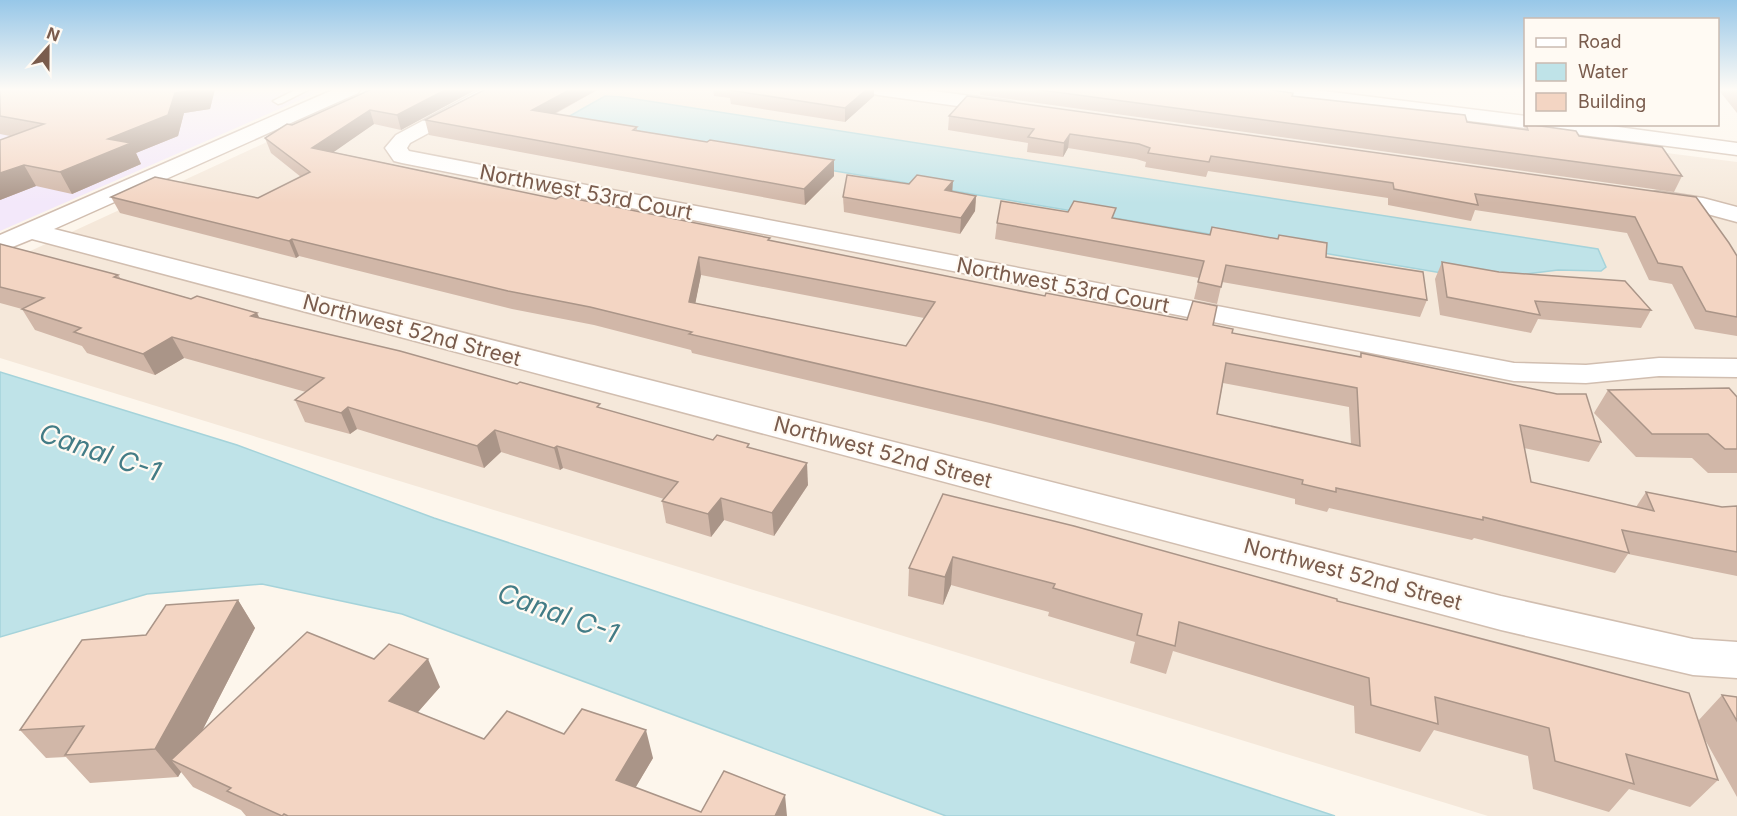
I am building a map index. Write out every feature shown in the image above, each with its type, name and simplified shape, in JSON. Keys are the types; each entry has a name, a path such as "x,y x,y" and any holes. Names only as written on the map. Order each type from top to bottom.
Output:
{"street":[{"path":"15,238 265,127"},
{"name":"Northwest 53rd Court","path":"425,127 403,139 396,148 402,156 1514,372 1586,374 1659,367 1737,368"},
{"path":"1568,127 1737,149"},
{"path":"1674,127 1737,135"},
{"path":"1633,195 1703,205 1737,215"},
{"name":"Northwest 52nd Street","path":"15,238 1501,613 1693,657 1737,660"}],"shaded area":[{"path":"0,127 238,127 0,231"},
{"path":"299,127 1464,127 1737,162 1737,816 1488,816 0,358 0,265"}],"water":[{"path":"573,127 815,127 1598,249 1606,267 1601,271 1558,270 1518,275 1448,274"},
{"name":"Canal C-1","path":"0,372 237,445 434,518 1335,816 946,816 402,614 262,584 147,594 0,637"}],"building":[{"path":"36,127 138,127 108,139 131,143 60,172 24,165 0,173 0,140"},
{"path":"282,127 344,127 312,148 556,199 561,196 770,238 768,240 1045,296 1046,293 1187,320 1193,301 1217,306 1213,325 1233,329 1232,333 1361,357 1361,353 1557,394 1586,394 1601,442 1520,425 1531,482 1654,511 1646,492 1722,507 1737,506 1737,552 1622,530 1629,553 1483,517 1483,520 1336,488 1336,492 1302,484 1303,480 992,404 689,334 692,332 590,307 508,291 292,239 289,241 111,197 155,177 258,198 310,172 265,138","holes":["699,257 935,302 906,346 689,302","1226,363 1357,388 1360,446 1217,414"]},
{"path":"464,127 637,127 633,130 834,160 804,189"},
{"path":"1021,127 1191,127 1696,197 1737,256 1737,317 1706,311 1682,267 1658,263 1635,217 1475,194 1478,205 1394,189 1393,183 1211,156 1209,162 1148,153 1150,148 1139,144 1070,134 1064,143 1028,137 1034,129"},
{"path":"1317,127 1506,127 1528,130 1527,127 1548,127 1576,131 1579,136 1662,147 1682,176"},
{"path":"847,175 909,184 917,175 953,181 945,190 976,196 961,218 843,197"},
{"path":"1001,201 1068,212 1074,201 1116,208 1112,218 1210,235 1212,227 1278,239 1279,235 1327,243 1326,257 1423,272 1427,300 1226,265 1221,287 1198,282 1204,261 997,223"},
{"path":"0,244 118,275 114,277 191,299 197,296 257,313 251,316 400,351 517,384 520,382 600,404 597,407 713,440 717,435 749,444 747,447 807,463 772,513 721,498 708,514 662,501 678,482 557,446 554,448 495,430 477,446 348,407 341,413 295,400 324,378 172,337 143,354 74,332 81,328 22,309 44,298 0,287"},
{"path":"1442,262 1499,272 1625,281 1651,310 1535,301 1540,315 1447,297"},
{"path":"1729,388 1737,397 1737,449 1725,449 1708,434 1652,434 1608,390"},
{"path":"943,494 1074,526 1337,599 1337,601 1689,693 1718,780 1626,754 1634,784 1555,761 1549,728 1435,697 1438,724 1371,705 1369,678 1179,622 1175,646 1137,635 1142,614 1053,588 1055,584 953,557 945,577 909,568"},
{"path":"238,600 155,749 65,755 84,726 20,730 82,640 146,635 166,605"},
{"path":"307,632 374,659 389,644 428,659 389,701 484,739 507,711 564,734 582,709 646,730 616,780 701,812 724,771 785,795 775,816 288,816 284,814 282,816 227,791 231,788 171,760"},
{"path":"1722,695 1737,697 1737,721"}]}
